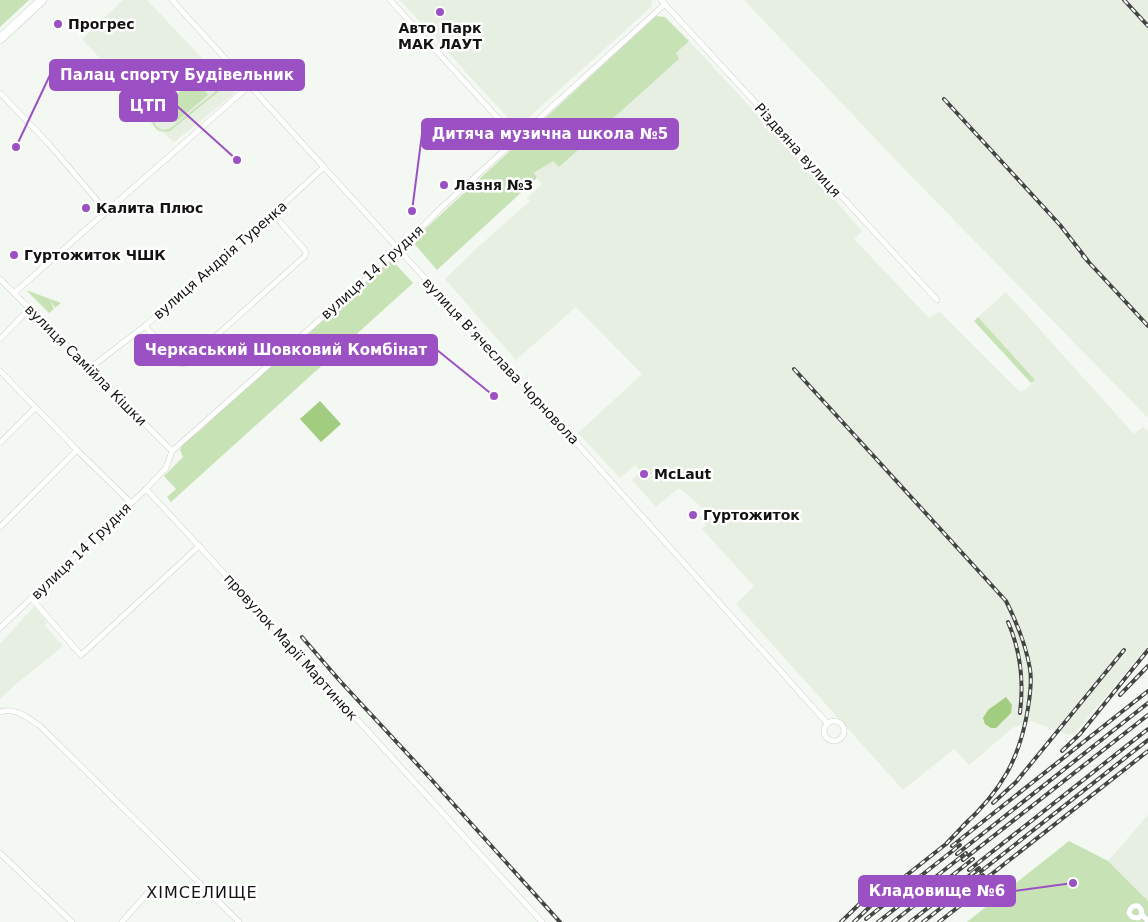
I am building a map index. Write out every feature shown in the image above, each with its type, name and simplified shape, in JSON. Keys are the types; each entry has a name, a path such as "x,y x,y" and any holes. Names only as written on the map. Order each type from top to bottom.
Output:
{"main road":[{"path":"0,39 42,0"}],"street":[{"name":"вулиця Вʼячеслава Чорновола","path":"172,0 462,319 521,381 827,723"},
{"path":"390,0 517,139"},
{"name":"вулиця 14 Грудня","path":"0,628 146,489 166,468 172,450 399,249 663,2"},
{"name":"Різдвяна вулиця","path":"663,2 936,300"},
{"path":"14,293 250,85"},
{"path":"0,93 49,144 106,212"},
{"name":"вулиця Андрія Туренка","path":"90,368 145,326 324,167"},
{"path":"145,326 177,362 186,363 305,256 304,250 273,214"},
{"name":"вулиця Самійла Кішки","path":"0,279 172,450"},
{"path":"0,339 30,308"},
{"path":"0,371 131,504"},
{"path":"0,443 35,408"},
{"path":"0,527 77,450"},
{"name":"провулок Марії Мартинюк","path":"146,489 542,922"},
{"path":"31,598 81,654 199,546"},
{"path":"0,712 15,710 40,726 239,922"},
{"name":"вулиця Вʼячеслава Чорновола","path":"837,721 843,725 845,732 837,742 827,739 825,736 824,730 827,723 837,721"},
{"path":"0,853 72,922"},
{"path":"122,922 152,888"},
{"path":"1142,915 1148,921"}],"shaded area":[{"path":"0,0 29,0 0,27"},
{"path":"123,0 147,0 235,93 174,142 164,133 157,131 150,122 150,116 141,106 136,109 120,93 118,89 123,83 82,39"},
{"path":"400,0 652,1 651,7 517,128"},
{"path":"744,0 1148,0 1148,418 909,174"},
{"path":"656,16 665,17 689,41 676,53 679,59 559,167 553,161 534,173 537,178 437,270 412,241"},
{"path":"689,41 819,181 862,231 854,239 929,318 940,312 1020,392 1035,380 978,317 1006,292 1134,434 1143,427 1148,431 1148,646 1076,732 1068,735 1031,721 1014,727 969,765 954,749 903,790 736,604 754,586 702,529 706,525 699,518 706,512 679,488 656,507 632,480 641,472 635,465 620,478 578,433 642,374 576,307 516,360 445,279 530,201 527,198 542,184 534,174 553,160 559,166 679,59 675,53"},
{"path":"207,62 208,64 203,69 216,77 219,88 218,92 170,131 161,131 155,127 150,109","holes":["199,72 205,72 215,81 215,92 171,128 166,130 158,128 154,121 156,107"]},
{"path":"195,79 208,95 176,122 163,106"},
{"path":"391,259 413,283 171,502 167,497 176,489 164,476 183,457 180,450 184,442 201,430"},
{"path":"26,290 61,303 55,308 50,299 54,309 49,313"},
{"path":"978,317 1035,380 1031,383 974,321"},
{"path":"320,401 341,424 321,442 300,419"},
{"path":"34,607 47,622 45,626 63,646 0,699 0,644"},
{"path":"1006,697 1012,705 1011,713 996,728 991,728 985,724 983,718 988,710"},
{"path":"1148,815 1148,901 1108,861"},
{"path":"1069,841 1108,861 1148,901 1148,922 967,922"}],"railway":[{"path":"1124,0 1148,26"},
{"path":"944,99 1060,225 1088,261"},
{"path":"1083,256 1148,326"},
{"path":"794,369 1006,601 1021,634 1031,678 1028,708 1020,743 1014,759 998,787 963,826"},
{"path":"1008,622 1019,656 1022,689 1020,713"},
{"path":"302,637 560,922"},
{"path":"993,803 1016,782 1124,650"},
{"path":"1062,751 1080,734 1148,650"},
{"path":"1120,695 1148,666"},
{"path":"952,846 1148,691"},
{"path":"957,854 1148,703"},
{"path":"963,860 1148,715"},
{"path":"969,870 1148,729"},
{"path":"975,876 1148,740"},
{"path":"979,884 1148,751"},
{"path":"854,922 884,893 946,844 968,821"},
{"path":"866,919 960,845"},
{"path":"878,922 966,853"},
{"path":"893,922 973,859"},
{"path":"910,922 979,868"},
{"path":"923,922 983,875"},
{"path":"841,922 885,879"},
{"path":"939,922 989,883"}],"place":[{"name":"Авто Парк МАК ЛАУТ","path":"440,12"},
{"name":"Прогрес","path":"58,24"},
{"name":"Палац спорту Будівельник","path":"16,147"},
{"name":"ЦТП","path":"237,160"},
{"name":"Лазня №3","path":"444,185"},
{"name":"Калита Плюс","path":"86,208"},
{"name":"Дитяча музична школа №5","path":"412,211"},
{"name":"Гуртожиток ЧШК","path":"14,255"},
{"name":"Черкаський Шовковий Комбінат","path":"494,396"},
{"name":"McLaut","path":"644,474"},
{"name":"Гуртожиток","path":"693,515"},
{"name":"Кладовище №6","path":"1073,883"}],"district":[{"name":"ХІМСЕЛИЩЕ","path":"202,892"}]}
